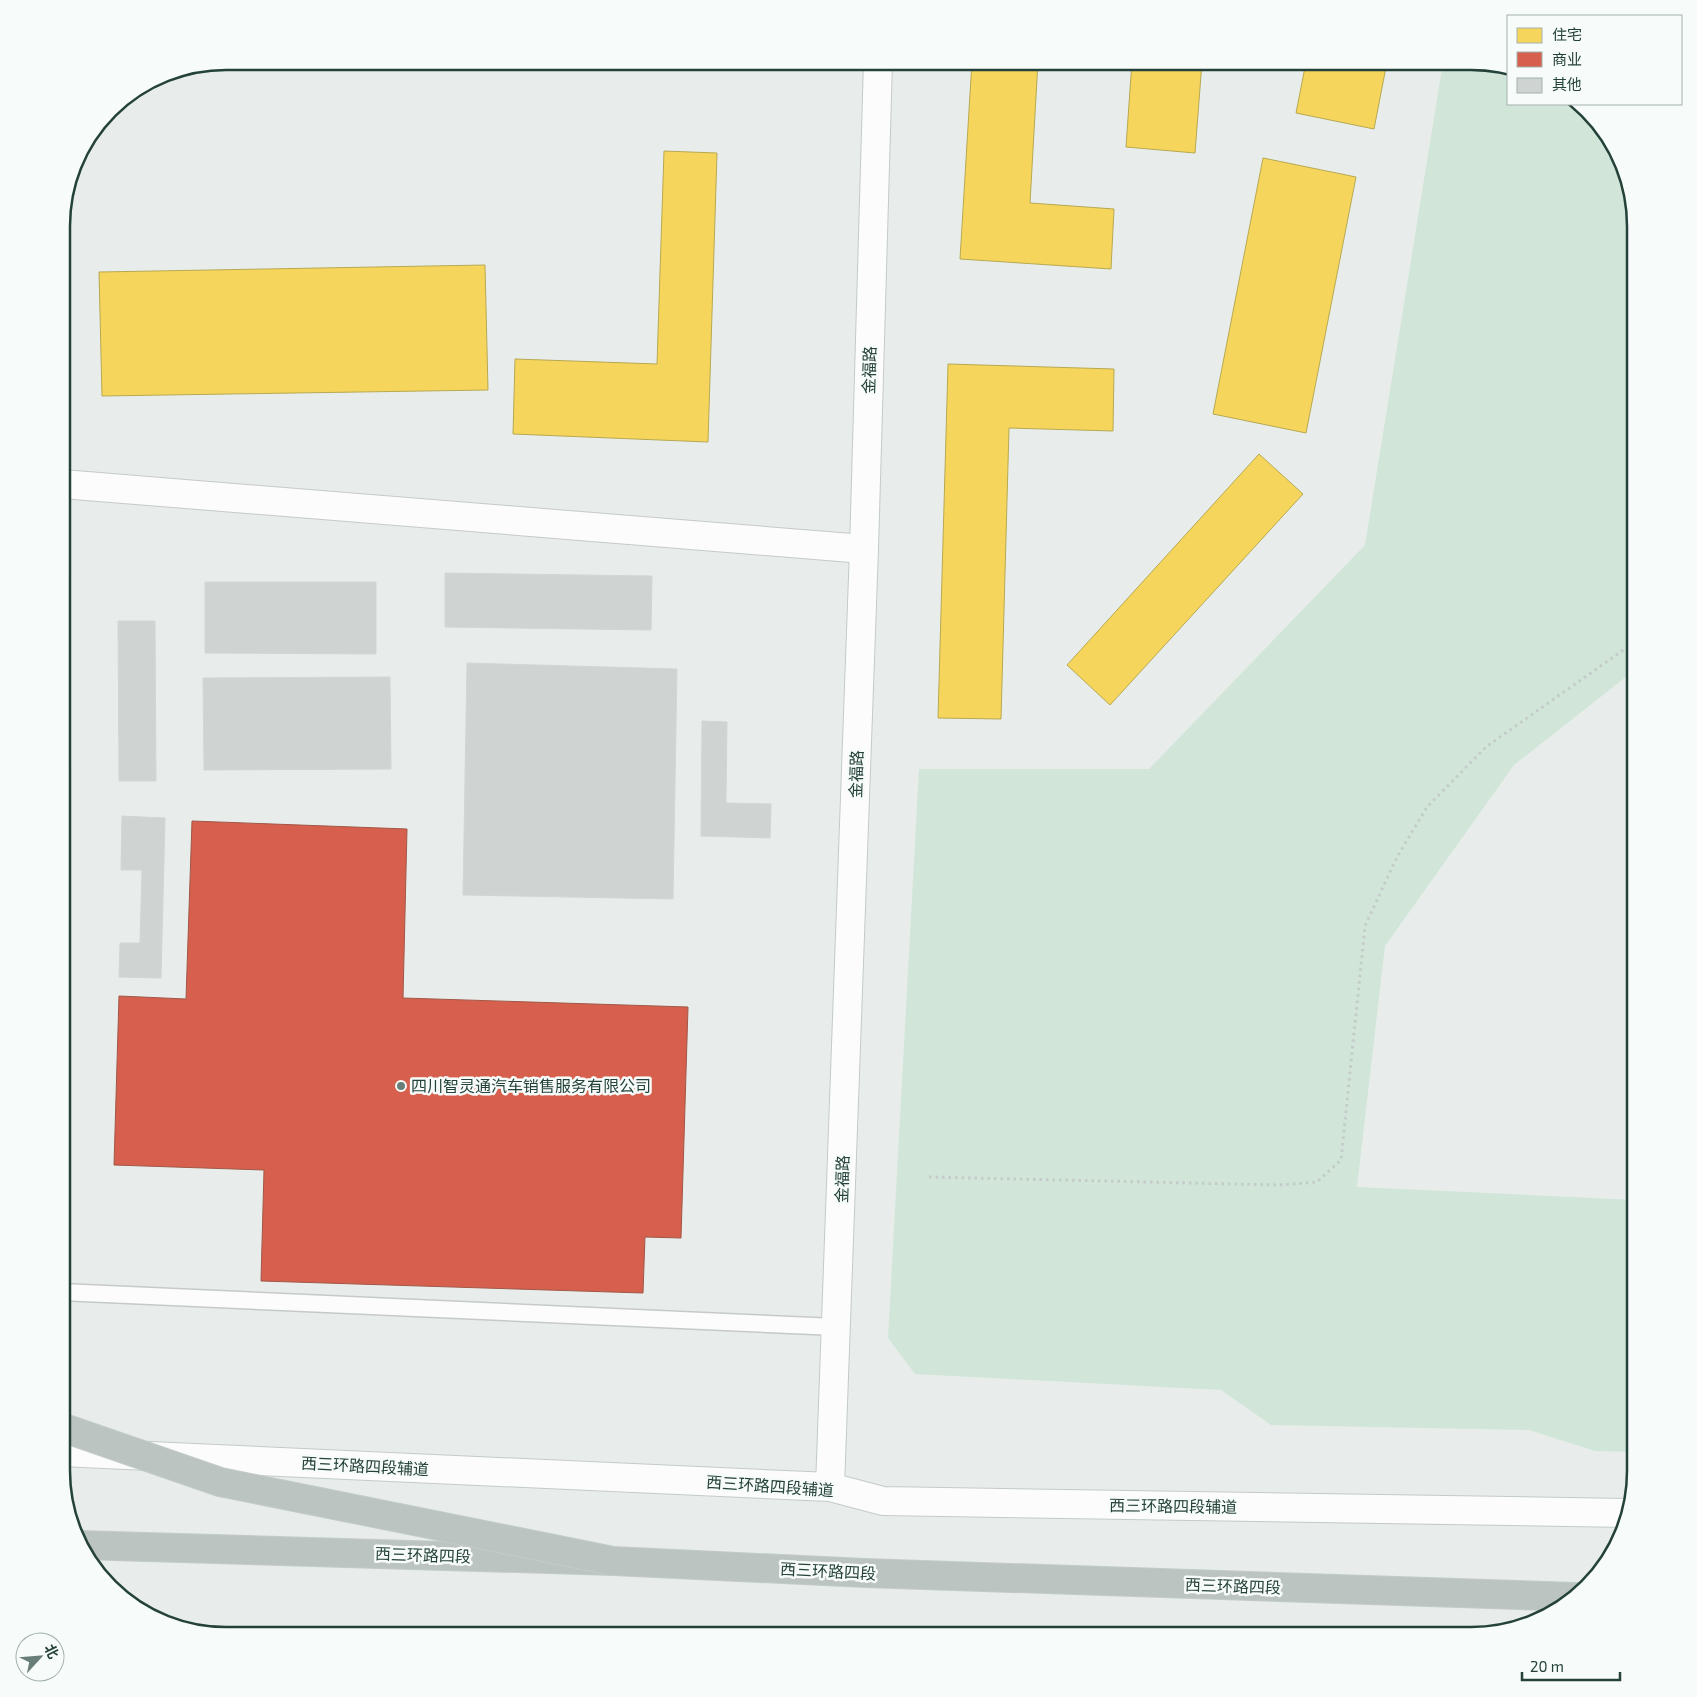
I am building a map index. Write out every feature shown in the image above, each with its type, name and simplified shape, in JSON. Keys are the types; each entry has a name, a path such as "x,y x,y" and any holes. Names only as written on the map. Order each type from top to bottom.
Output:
{"highway":[{"path":"70,1431 220,1482 613,1561"},
{"name":"西三环路四段","path":"89,1545 613,1561 865,1573 1564,1597"}],"street":[{"name":"金福路","path":"830,1487 864,549 878,70"},
{"path":"70,485 864,549"},
{"name":"西三环路四段辅道","path":"70,1452 830,1487 883,1501 1621,1513"}],"lane":[{"path":"70,1292 836,1327"}],"path":[{"path":"929,1177 1269,1185 1317,1182 1341,1160 1365,926 1397,857 1427,807 1486,747 1627,647"}],"green space":[{"path":"1442,70 1481,70 1507,74 1507,105 1569,105 1588,123 1611,157 1619,176 1626,205 1627,676 1514,765 1385,946 1357,1187 1627,1200 1627,1452 1595,1451 1529,1430 1271,1425 1221,1390 915,1374 888,1338 919,769 1149,769 1365,545"}],"building: 住宅":[{"path":"971,70 1037,70 1030,203 1114,209 1111,269 960,259"},
{"path":"1131,70 1201,70 1195,153 1126,147"},
{"path":"1304,70 1385,70 1374,129 1296,113"},
{"path":"664,151 717,153 708,442 513,434 515,359 657,364"},
{"path":"1263,158 1356,177 1306,433 1213,414"},
{"path":"485,265 488,390 102,396 99,272"},
{"path":"948,364 1114,369 1113,431 1009,428 1001,719 938,718"},
{"path":"1259,454 1303,494 1110,705 1067,665"}],"building: 商业":[{"name":"四川智灵通汽车销售服务有限公司","path":"192,821 407,829 403,998 688,1007 681,1238 645,1237 643,1293 261,1281 264,1170 114,1165 119,996 186,999"}],"building: 其他":[{"path":"445,573 652,576 651,630 445,627"},
{"path":"205,582 376,582 376,654 205,653"},
{"path":"118,621 155,621 156,781 119,781"},
{"path":"467,663 677,669 673,899 463,895"},
{"path":"390,677 391,769 204,770 203,678"},
{"path":"702,721 727,722 726,803 771,804 770,838 701,836"},
{"path":"122,816 165,818 161,978 119,977 120,943 140,943 142,870 121,870"}],"place":[{"name":"四川智灵通汽车销售服务有限公司","path":"401,1086"}]}
